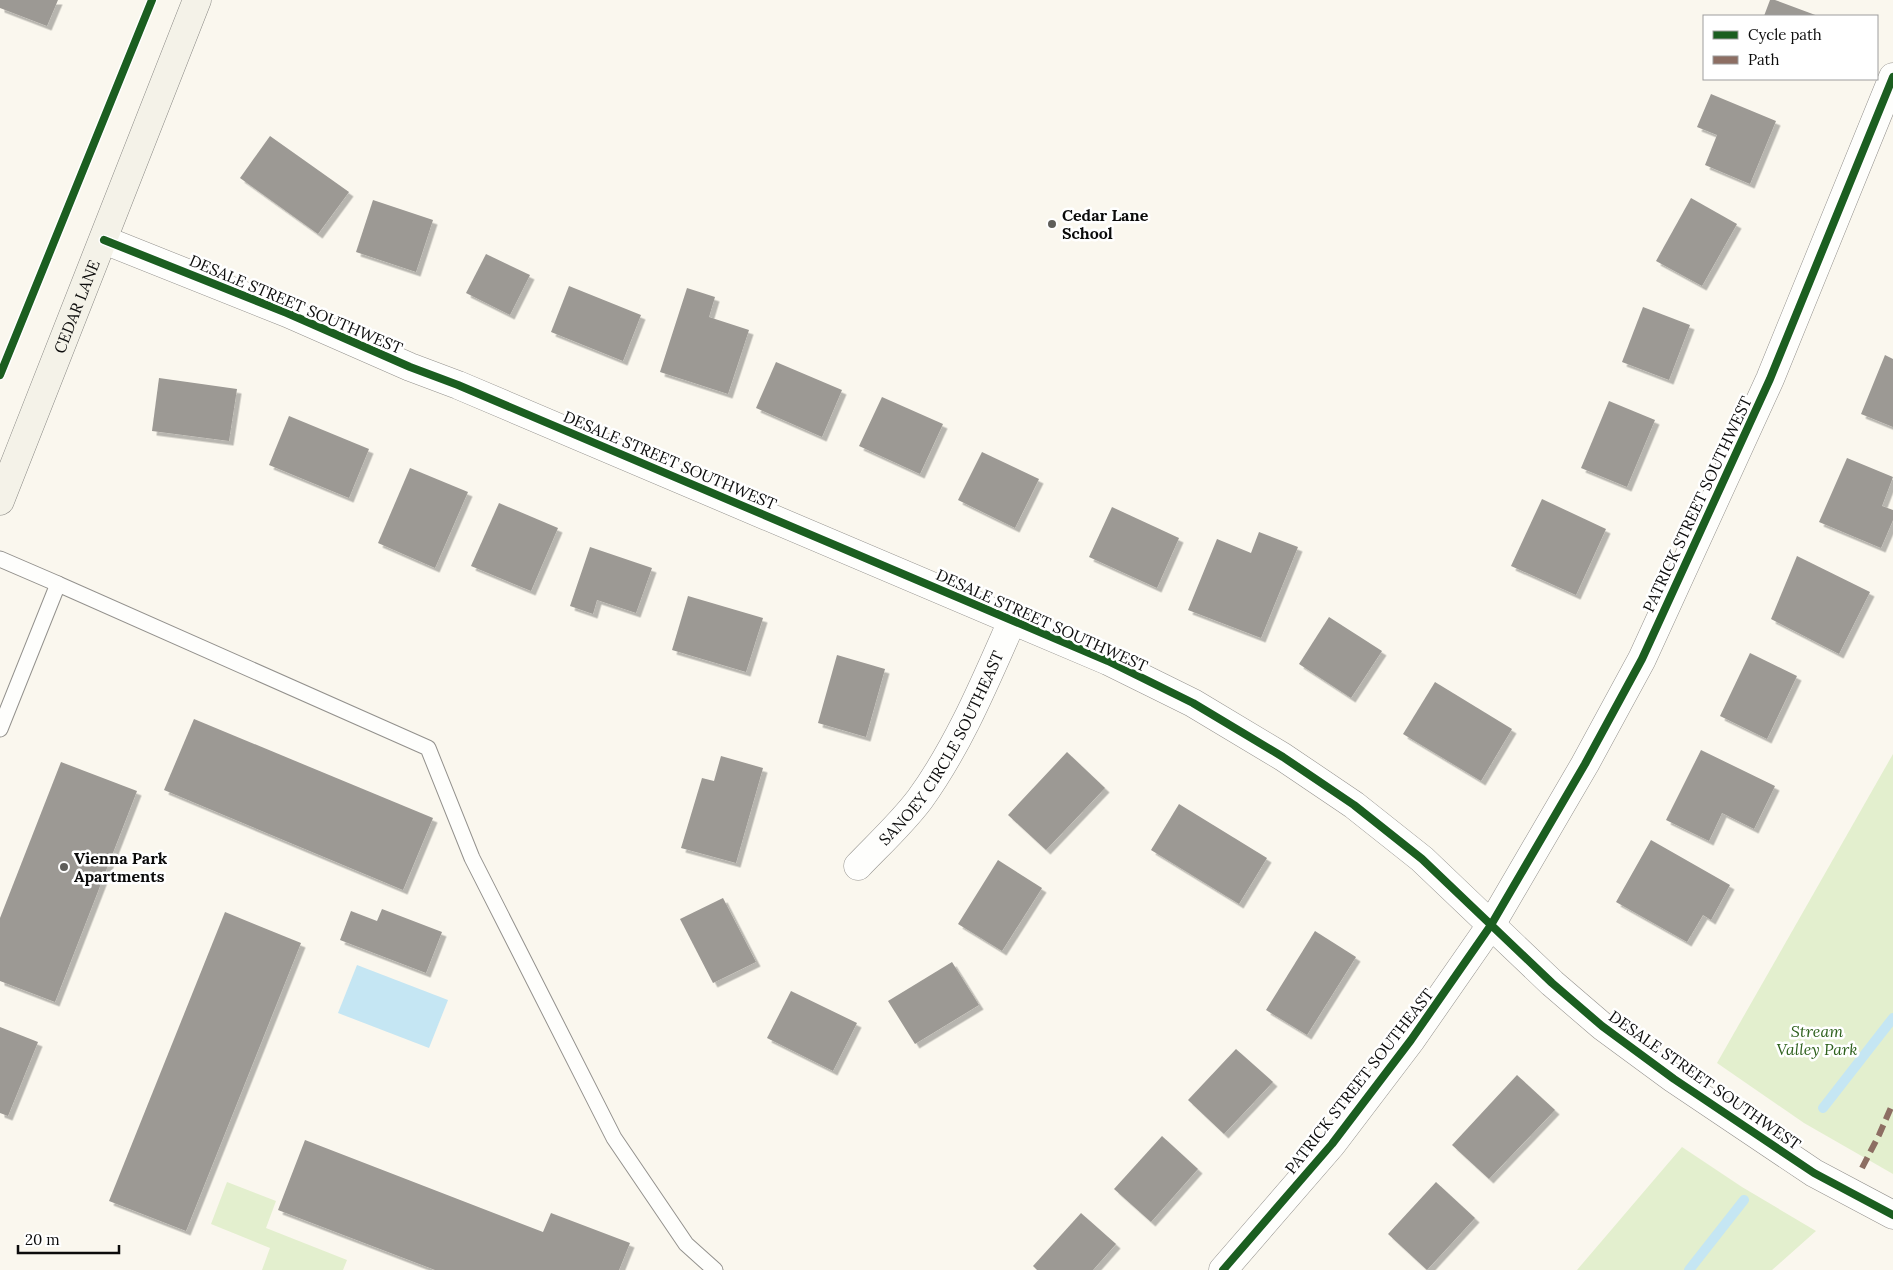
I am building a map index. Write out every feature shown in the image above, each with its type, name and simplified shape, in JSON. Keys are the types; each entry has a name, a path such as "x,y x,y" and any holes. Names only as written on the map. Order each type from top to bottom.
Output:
{"main road":[{"name":"CEDAR LANE","path":"0,501 198,0"}],"street":[{"name":"PATRICK STREET SOUTHWEST","path":"1492,925 1585,764 1642,659 1770,379 1893,77"},
{"name":"DESALE STREET SOUTHWEST","path":"104,240 288,314 410,367 458,385 1108,661 1193,703 1283,757 1354,805 1422,859 1552,983 1602,1026 1674,1079 1814,1174 1893,1216"},
{"name":"SANOEY CIRCLE SOUTHEAST","path":"858,866 919,800 950,754 1012,621"},
{"name":"PATRICK STREET SOUTHEAST","path":"1222,1270 1332,1144 1411,1040 1492,925"}],"lane":[{"path":"0,559 428,748 472,858 614,1138 686,1244 715,1270"},
{"path":"0,729 58,584"}],"green space":[{"name":"Stream Valley Park","path":"1893,754 1893,1174 1804,1123 1717,1063"},
{"path":"1682,1147 1742,1187 1816,1231 1772,1270 1577,1270"},
{"path":"227,1182 276,1201 266,1228 347,1260 343,1270 262,1270 270,1248 211,1224"}],"water":[{"path":"357,965 448,1000 429,1048 338,1013"}],"building":[{"path":"0,0 58,0 47,26 0,8"},
{"path":"1770,0 1775,0 1815,15 1764,15"},
{"path":"1711,94 1776,121 1750,184 1705,165 1717,135 1697,127"},
{"path":"270,136 349,192 318,234 240,178"},
{"path":"1691,198 1737,224 1702,286 1656,261"},
{"path":"373,200 433,220 416,272 356,252"},
{"path":"486,254 530,275 510,315 466,293"},
{"path":"569,286 641,315 623,361 551,332"},
{"path":"687,288 715,297 709,317 749,330 728,394 660,372"},
{"path":"1643,307 1690,325 1669,380 1622,362"},
{"path":"1885,355 1893,359 1893,427 1861,414"},
{"path":"776,362 842,390 822,437 756,408"},
{"path":"159,378 237,389 229,441 152,431"},
{"path":"882,397 943,424 920,474 859,446"},
{"path":"1609,401 1655,420 1627,487 1581,468"},
{"path":"289,416 369,449 349,498 269,465"},
{"path":"982,452 1039,479 1015,528 958,500"},
{"path":"1847,458 1893,477 1882,506 1893,510 1893,520 1881,548 1819,522"},
{"path":"410,468 468,492 435,568 378,543"},
{"path":"1542,499 1606,529 1576,595 1511,566"},
{"path":"499,503 558,528 531,591 471,566"},
{"path":"1112,507 1179,538 1157,588 1089,557"},
{"path":"1259,532 1298,547 1261,638 1188,610 1217,539 1251,553"},
{"path":"590,547 652,568 636,613 597,600 593,614 570,606"},
{"path":"1797,556 1870,592 1839,654 1771,619"},
{"path":"688,596 763,618 746,672 672,650"},
{"path":"1329,617 1382,651 1351,698 1299,664"},
{"path":"1750,653 1797,676 1767,739 1720,716"},
{"path":"837,655 885,669 866,737 818,723"},
{"path":"1435,682 1512,729 1481,781 1403,734"},
{"path":"194,719 433,818 403,890 164,790"},
{"path":"1701,750 1775,786 1754,829 1722,813 1709,841 1666,820"},
{"path":"1067,752 1105,788 1046,850 1008,815"},
{"path":"721,756 763,768 736,863 681,848 702,778 714,781"},
{"name":"Vienna Park Apartments","path":"61,762 137,791 55,1002 0,981 0,918"},
{"path":"1179,804 1267,858 1239,904 1151,850"},
{"path":"1651,840 1730,885 1711,920 1703,915 1687,942 1616,902"},
{"path":"998,860 1042,888 1002,951 958,924"},
{"path":"723,898 756,962 713,983 680,919"},
{"path":"382,909 442,932 426,973 340,940 351,911 377,921"},
{"path":"225,912 301,943 186,1231 109,1201"},
{"path":"1315,931 1356,957 1307,1035 1266,1010"},
{"path":"952,962 979,1005 915,1044 888,1001"},
{"path":"791,991 857,1023 833,1071 767,1038"},
{"path":"0,1027 38,1042 8,1116 0,1113"},
{"path":"1236,1049 1273,1082 1224,1134 1188,1100"},
{"path":"1517,1075 1555,1110 1489,1179 1452,1145"},
{"path":"1162,1136 1198,1169 1151,1222 1114,1189"},
{"path":"305,1140 543,1232 551,1213 630,1243 619,1270 435,1270 278,1210"},
{"path":"1436,1182 1475,1218 1427,1270 1388,1234"},
{"path":"1081,1213 1116,1244 1093,1270 1037,1270 1033,1266"}],"waterway":[{"path":"1823,1108 1893,1018"},
{"path":"1689,1270 1744,1200"}],"marked path":[{"path":"1862,1168 1893,1103"}],"cycle path":[{"path":"0,375 152,0"},
{"path":"1223,1270 1332,1144 1411,1040 1491,925 1585,764 1642,659 1770,379 1893,77"},
{"path":"104,240 287,313 410,367 458,385 1108,661 1193,703 1283,757 1354,805 1422,859 1552,983 1602,1026 1674,1079 1814,1173 1893,1215"}],"place":[{"name":"Cedar Lane School","path":"1052,224"},
{"name":"Vienna Park Apartments","path":"64,867"}]}
